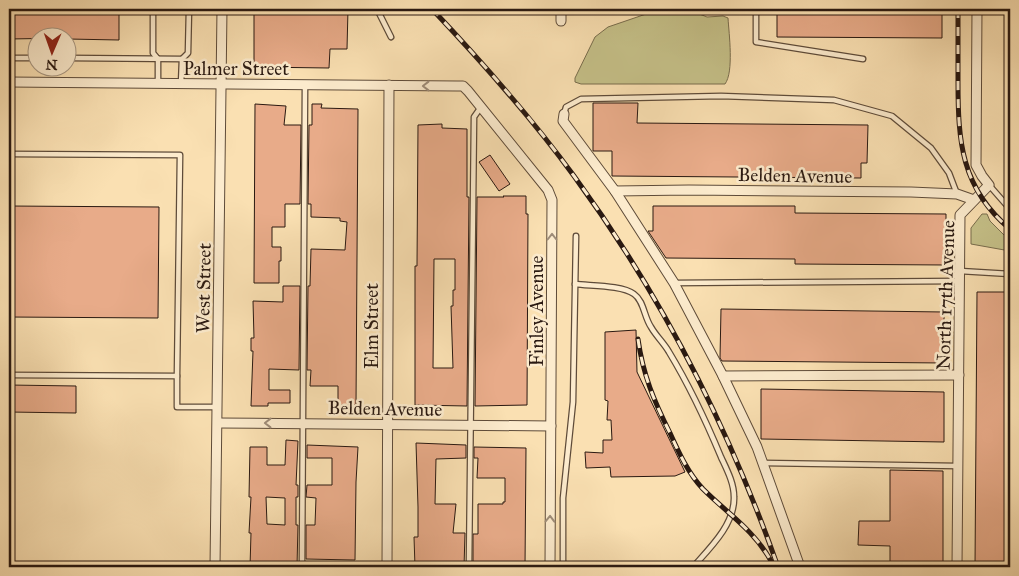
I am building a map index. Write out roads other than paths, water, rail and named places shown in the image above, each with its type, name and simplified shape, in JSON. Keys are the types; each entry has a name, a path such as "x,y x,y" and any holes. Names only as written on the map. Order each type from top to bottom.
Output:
{"street":[{"name":"West Street","path":"215,567 222,9"},
{"path":"561,9 561,20"},
{"path":"977,9 976,165 989,185"},
{"name":"Palmer Street","path":"9,82 463,86"},
{"name":"Elm Street","path":"387,567 389,85"},
{"name":"Finley Avenue","path":"463,86 550,194 552,206 550,567"},
{"path":"564,114 563,121 615,191 674,283 723,376 757,448 800,567"},
{"name":"North 17th Avenue","path":"957,567 960,215 989,185"},
{"name":"Belden Avenue","path":"615,191 709,190 957,194 974,200"},
{"path":"723,376 959,375"},
{"name":"Belden Avenue","path":"218,423 551,426"}],"lane":[{"path":"153,9 153,52 158,59 158,84"},
{"path":"181,84 182,59 188,53 189,9"},
{"path":"378,9 391,37"},
{"path":"756,9 756,42 863,59"},
{"path":"9,58 28,58"},
{"path":"78,58 182,59"},
{"path":"302,567 305,85"},
{"path":"564,114 566,107 581,99 721,96 834,100 892,116 932,148 949,173 957,194"},
{"path":"469,567 474,117 481,107"},
{"path":"9,154 180,155 177,407 218,407"},
{"path":"989,185 1010,209"},
{"path":"564,567 563,498 573,402 576,236"},
{"path":"960,271 1010,274"},
{"path":"674,283 960,281"},
{"path":"575,284 623,289 632,292 638,297 650,327 668,350 688,387 730,476 734,505 729,519 720,536 693,567"},
{"path":"9,375 178,376"},
{"path":"762,463 958,466"}],"railway":[{"path":"432,9 541,132 606,221 636,268 664,315 715,414 738,464 778,567"},
{"path":"958,9 959,124 966,162 972,180 981,197 1010,229"},
{"path":"638,339 646,376 654,399 688,470 703,489 757,540 771,561"}]}
